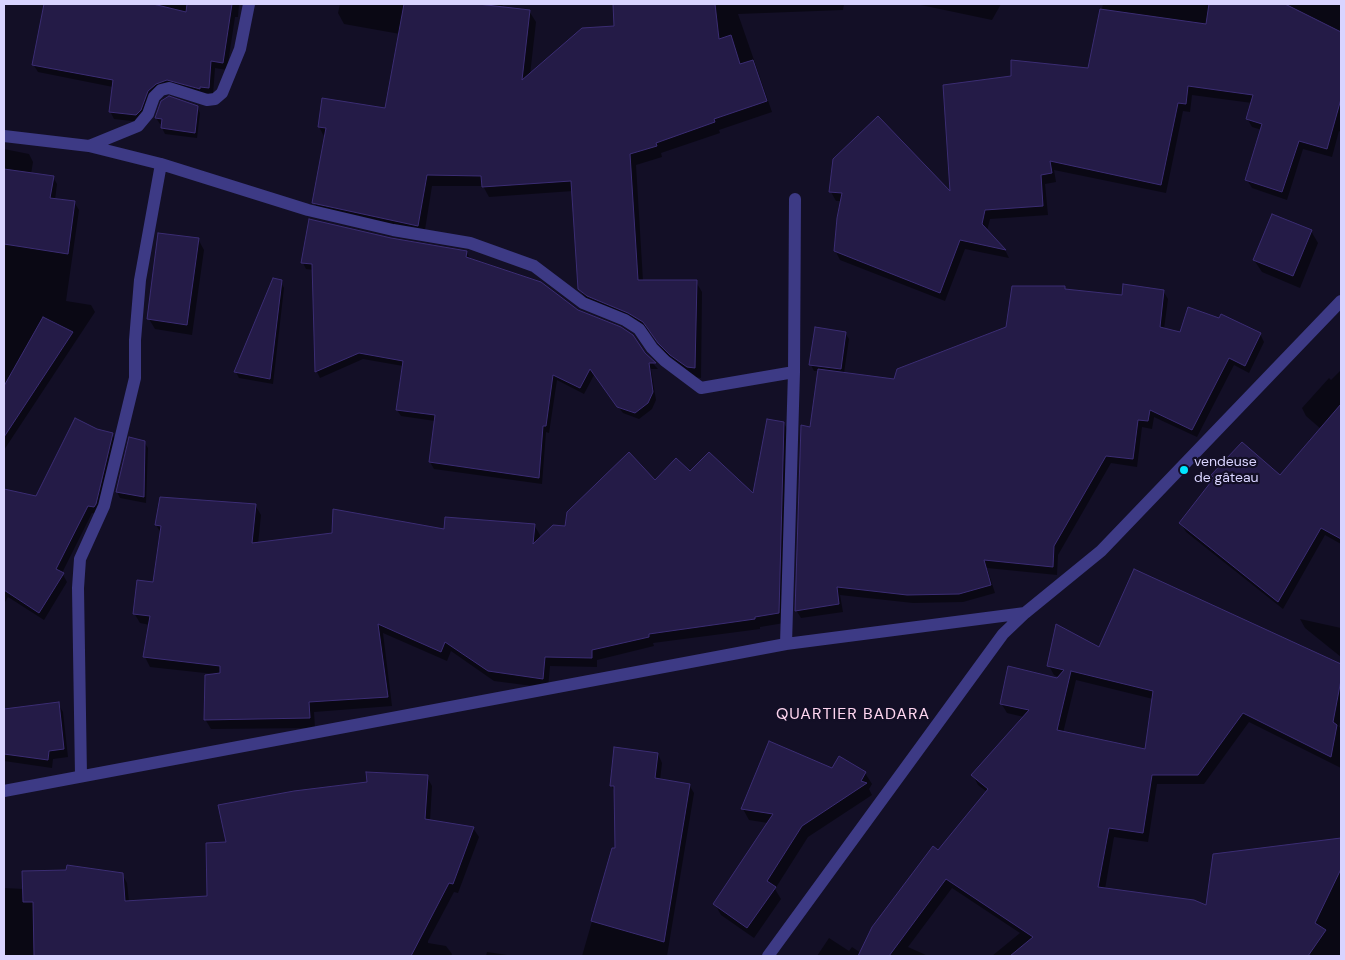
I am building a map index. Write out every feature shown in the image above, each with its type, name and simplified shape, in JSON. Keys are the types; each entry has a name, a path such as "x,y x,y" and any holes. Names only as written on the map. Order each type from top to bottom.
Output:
{"street":[{"path":"89,146 138,126 148,114 154,97 161,90 169,88 207,100 215,98 222,93 240,49 249,4"},
{"path":"4,136 89,146 161,164 308,210 393,230 470,243 534,266 583,303 625,320 639,329 652,348 665,361 701,388 794,372"},
{"path":"81,776 78,588 80,559 104,506 135,378 135,340 140,280 161,164"},
{"path":"786,644 794,372 795,199"},
{"path":"768,956 1003,634 1101,551 1341,301"},
{"path":"4,791 786,644 1025,614"}],"building":[{"path":"44,4 153,4 186,12 187,4 232,4 223,63 211,61 209,88 200,87 200,89 167,80 156,84 148,91 141,110 136,115 109,112 113,80 32,65"},
{"path":"404,4 478,4 530,10 522,80 582,28 614,26 613,4 715,4 719,39 731,35 740,64 753,60 767,101 714,119 715,122 656,143 657,146 630,154 638,280 697,280 695,368 687,367 670,355 658,343 643,322 628,313 587,296 578,289 571,181 482,187 481,176 427,175 418,226 312,203 326,128 318,127 322,98 385,108"},
{"path":"1209,4 1285,4 1341,32 1341,99 1327,149 1299,141 1282,192 1245,180 1262,124 1246,119 1253,95 1188,86 1186,104 1178,103 1161,185 1050,161 1052,173 1041,175 1043,206 985,210 982,224 1006,250 960,240 940,293 834,251 837,218 842,193 829,192 833,159 878,116 950,191 943,85 1011,76 1011,60 1088,68 1100,9 1206,24"},
{"path":"169,96 198,106 195,133 161,128 162,119 155,118 161,101"},
{"path":"4,169 54,176 50,198 75,201 68,254 4,244"},
{"path":"1272,214 1312,230 1293,276 1253,260"},
{"path":"309,219 391,238 467,251 466,257 541,282 578,310 621,327 633,335 645,353 656,363 649,363 653,392 648,403 635,413 617,407 590,369 580,388 553,375 546,426 543,426 539,478 429,462 435,415 396,410 403,361 359,353 315,372 312,264 301,263"},
{"path":"158,233 199,238 187,325 147,319"},
{"path":"273,278 282,280 270,379 234,372"},
{"path":"1123,284 1164,290 1160,327 1180,332 1188,307 1219,318 1221,314 1261,333 1245,366 1229,358 1192,430 1150,410 1148,421 1138,420 1133,459 1106,456 1054,546 1053,567 984,560 991,585 959,594 907,595 837,587 839,604 795,611 801,425 810,427 818,369 894,379 897,369 1006,327 1012,286 1065,286 1065,289 1122,295"},
{"path":"43,317 73,332 4,437 4,386"},
{"path":"815,327 846,332 841,369 809,365"},
{"path":"1341,404 1341,539 1321,528 1278,602 1179,523 1214,478 1211,475 1242,442 1280,475"},
{"path":"75,418 97,429 113,433 96,504 94,507 88,506 56,569 64,573 39,613 4,590 4,489 36,496"},
{"path":"767,419 784,422 779,613 755,617 755,619 649,634 649,637 592,650 592,658 545,657 543,679 488,671 445,642 441,652 378,624 388,697 309,702 310,718 204,720 205,675 220,673 220,666 143,657 150,616 133,614 137,580 153,582 161,526 155,525 160,497 256,504 252,543 332,533 333,509 444,529 445,517 535,524 533,544 553,525 565,526 567,512 629,452 655,480 676,458 690,471 709,452 753,493"},
{"path":"129,437 145,441 144,497 116,492"},
{"path":"1134,569 1341,664 1341,680 1333,722 1337,725 1331,757 1243,713 1198,775 1152,775 1143,833 1109,828 1098,887 1194,900 1206,905 1213,854 1341,838 1341,869 1315,923 1326,930 1308,956 1010,956 1033,937 946,879 889,956 858,956 872,927 933,846 938,850 988,789 971,775 1029,710 1000,704 1008,666 1057,678 1064,670 1047,666 1056,624 1099,647","holes":["1071,671 1153,691 1145,749 1057,730"]},
{"path":"59,702 64,749 49,751 48,760 4,754 4,709"},
{"path":"769,741 832,768 839,756 866,772 861,781 867,783 802,826 767,881 776,887 747,928 713,904 773,814 741,809"},
{"path":"614,747 658,753 655,778 690,784 664,942 591,921 612,848 615,848 614,786 610,786"},
{"path":"366,772 428,775 425,819 474,827 453,884 449,883 411,956 34,956 33,902 23,902 22,871 66,870 67,865 123,873 125,901 207,896 206,843 226,842 218,805 294,791 367,782"}],"place":[{"name":"vendeuse de gâteau","path":"1184,470"}],"district":[{"name":"QUARTIER BADARA","path":"853,715"}]}
